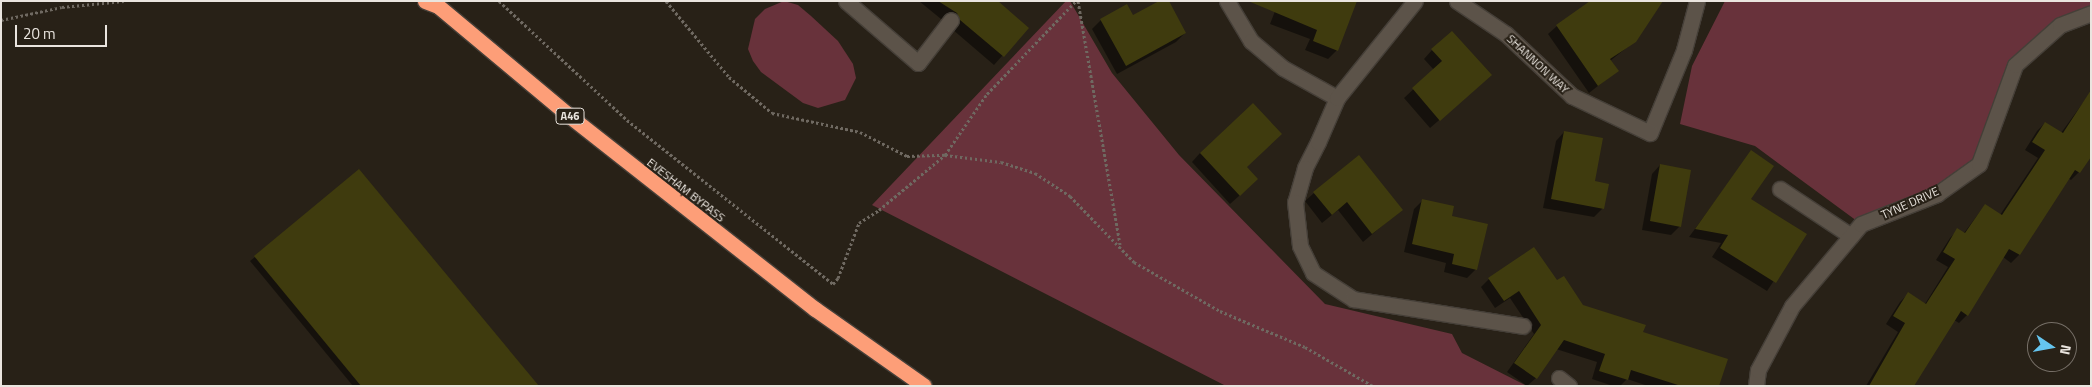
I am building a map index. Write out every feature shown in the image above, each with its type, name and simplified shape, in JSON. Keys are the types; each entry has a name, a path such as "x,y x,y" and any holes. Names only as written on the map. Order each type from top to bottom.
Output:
{"highway":[{"name":"EVESHAM BYPASS","path":"433,3 704,224 815,309 924,386"}],"street":[{"path":"846,1 918,62 951,20"},
{"path":"1227,1 1251,41 1283,68 1337,98"},
{"path":"1415,1 1337,98 1305,168 1295,202 1300,246 1313,273 1353,299 1523,326"},
{"name":"SHANNON WAY","path":"1457,1 1506,34 1572,96 1650,133 1684,50 1698,1"},
{"name":"TYNE DRIVE","path":"1756,386 1758,370 1792,306 1861,224 1937,194 1979,164 2015,65 2060,25 2091,13"},
{"path":"1780,189 1851,236"}],"path":[{"path":"1,20 62,7 124,1"},
{"path":"499,1 627,120 833,284 838,278 859,223 879,210 945,155 987,94 1077,1"},
{"path":"666,1 729,77 772,113 860,132 907,156 945,155 1001,162 1035,173 1070,196 1120,245 1134,262 1220,311 1305,347 1373,386"},
{"path":"1077,1 1120,245"}],"shaded area":[{"path":"784,1 798,5 811,16 838,41 853,64 856,78 845,100 818,108 803,103 761,72 753,61 748,49 755,19 765,9"},
{"path":"1066,1 1070,1 1112,73 1179,155 1325,304 1452,334 1462,353 1527,386 1226,386 872,205"},
{"path":"1725,1 2091,1 2091,13 2015,65 1979,164 1861,224 1755,146 1680,124 1692,66"}],"building":[{"path":"938,1 998,1 1029,28 1004,57 960,20 957,13"},
{"path":"1159,1 1169,1 1186,33 1126,66 1100,19 1127,4 1133,15"},
{"path":"1248,1 1357,1 1338,51 1313,41 1317,30"},
{"path":"1590,1 1663,1 1636,42 1610,59 1619,71 1598,86 1556,25"},
{"path":"1452,31 1492,75 1440,121 1412,88 1442,61 1431,49"},
{"path":"2091,90 2091,157 2080,173 2075,170 2020,255 2009,249 1968,316 1961,311 1914,386 1869,386 1905,323 1893,316 1908,292 1926,304 1955,259 1943,252 1957,228 1965,233 1985,204 2002,215 2045,150 2032,142 2045,122 2063,133"},
{"path":"1253,103 1282,134 1247,167 1258,179 1240,196 1200,153"},
{"path":"1564,131 1603,138 1595,181 1609,184 1604,209 1551,199"},
{"path":"1751,150 1774,166 1751,199 1807,234 1776,283 1720,248 1728,235 1695,229"},
{"path":"1359,155 1403,210 1372,234 1347,202 1332,215 1313,192"},
{"path":"1660,164 1691,170 1681,227 1650,221"},
{"path":"359,169 539,386 361,386 254,256"},
{"path":"1422,199 1454,206 1452,216 1488,224 1477,270 1452,264 1454,254 1412,244"},
{"path":"1534,247 1557,280 1564,276 1583,305 1646,325 1643,332 1728,359 1719,386 1681,386 1631,370 1628,380 1599,371 1605,354 1564,340 1537,379 1514,363 1541,325 1519,291 1504,301 1488,278"}]}
